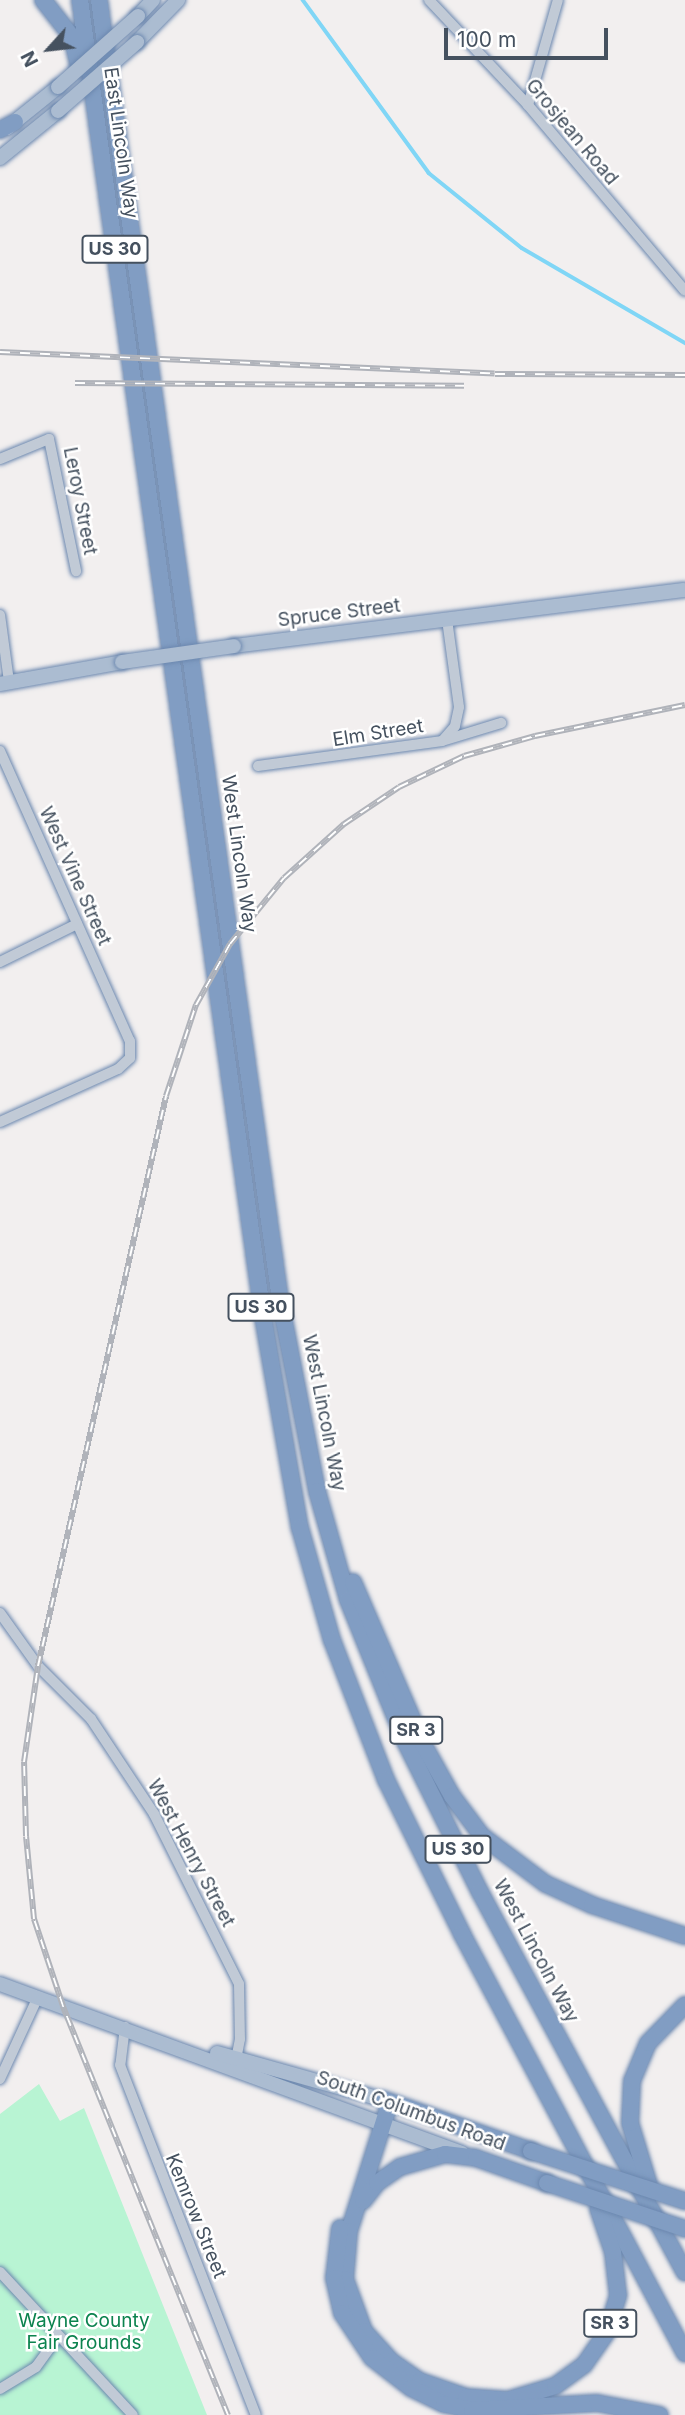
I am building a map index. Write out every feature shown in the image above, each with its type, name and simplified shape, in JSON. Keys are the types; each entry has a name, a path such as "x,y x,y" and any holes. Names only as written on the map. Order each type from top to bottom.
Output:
{"highway":[{"path":"43,0 63,23 77,53 125,390 149,499"},
{"name":"East Lincoln Way","path":"80,0 149,499"},
{"name":"East Lincoln Way","path":"99,1 138,279"},
{"path":"0,131 15,122"},
{"name":"West Lincoln Way","path":"138,279 297,1398 337,1564 405,1741 480,1892 685,2272"},
{"name":"West Lincoln Way","path":"149,499 263,1317 292,1492 322,1610 351,1694 386,1780 462,1934 685,2353"},
{"name":"SR 3","path":"297,1398 356,1591 409,1716 467,1818 503,1854 547,1884 592,1905 685,1936"},
{"name":"SR 3","path":"462,1934 477,1980 609,2235 618,2287 607,2332 574,2374 529,2396 466,2397 420,2381 378,2348 353,2311 344,2265 356,2212 377,2183 411,2162 445,2154 476,2158"},
{"path":"685,2004 660,2026 640,2060 632,2081 630,2123 643,2173 685,2256"},
{"path":"356,2212 385,2100"},
{"name":"South Columbus Road","path":"385,2100 685,2201"},
{"path":"379,2122 336,2240 334,2277 349,2326 381,2367 430,2398 472,2410 597,2403 660,2415"},
{"name":"South Columbus Road","path":"476,2158 685,2229"}],"main road":[{"path":"15,122 58,87 153,0"},
{"path":"0,158 137,42 178,0"},
{"name":"Spruce Street","path":"4,683 234,646 685,590"},
{"name":"South Columbus Road","path":"0,1984 37,1999 235,2063 476,2158"},
{"name":"South Columbus Road","path":"235,2063 385,2100"}],"street":[{"name":"Grosjean Road","path":"429,0 528,105 685,291"},
{"path":"528,105 558,0"},
{"name":"Leroy Street","path":"0,459 49,439 76,571"},
{"path":"0,615 4,683"},
{"path":"442,741 455,726 459,707 447,619"},
{"name":"Elm Street","path":"258,766 442,741 501,723"},
{"name":"West Vine Street","path":"0,751 131,1041 130,1058 118,1069 0,1122"},
{"path":"0,962 77,924"},
{"name":"West Henry Street","path":"0,1613 38,1666 91,1719 154,1814 239,1984 235,2063"},
{"path":"0,2079 37,1999"},
{"name":"Kemrow Street","path":"125,2027 120,2066 256,2415"},
{"path":"1,2275 133,2415"},
{"path":"0,2389 36,2367 58,2337"}],"green space":[{"name":"Wayne County Fair Grounds","path":"39,2084 60,2121 84,2108 207,2415 0,2415 0,2114"}],"waterway":[{"path":"303,0 429,173 522,248 685,343"}],"railway":[{"path":"0,352 495,374 685,375"},
{"path":"75,383 464,386"},
{"path":"228,2415 63,2006 34,1919 26,1836 24,1762 38,1666 166,1096 196,1005 230,944 284,878 344,824 399,787 464,756 535,736 685,705"}]}
